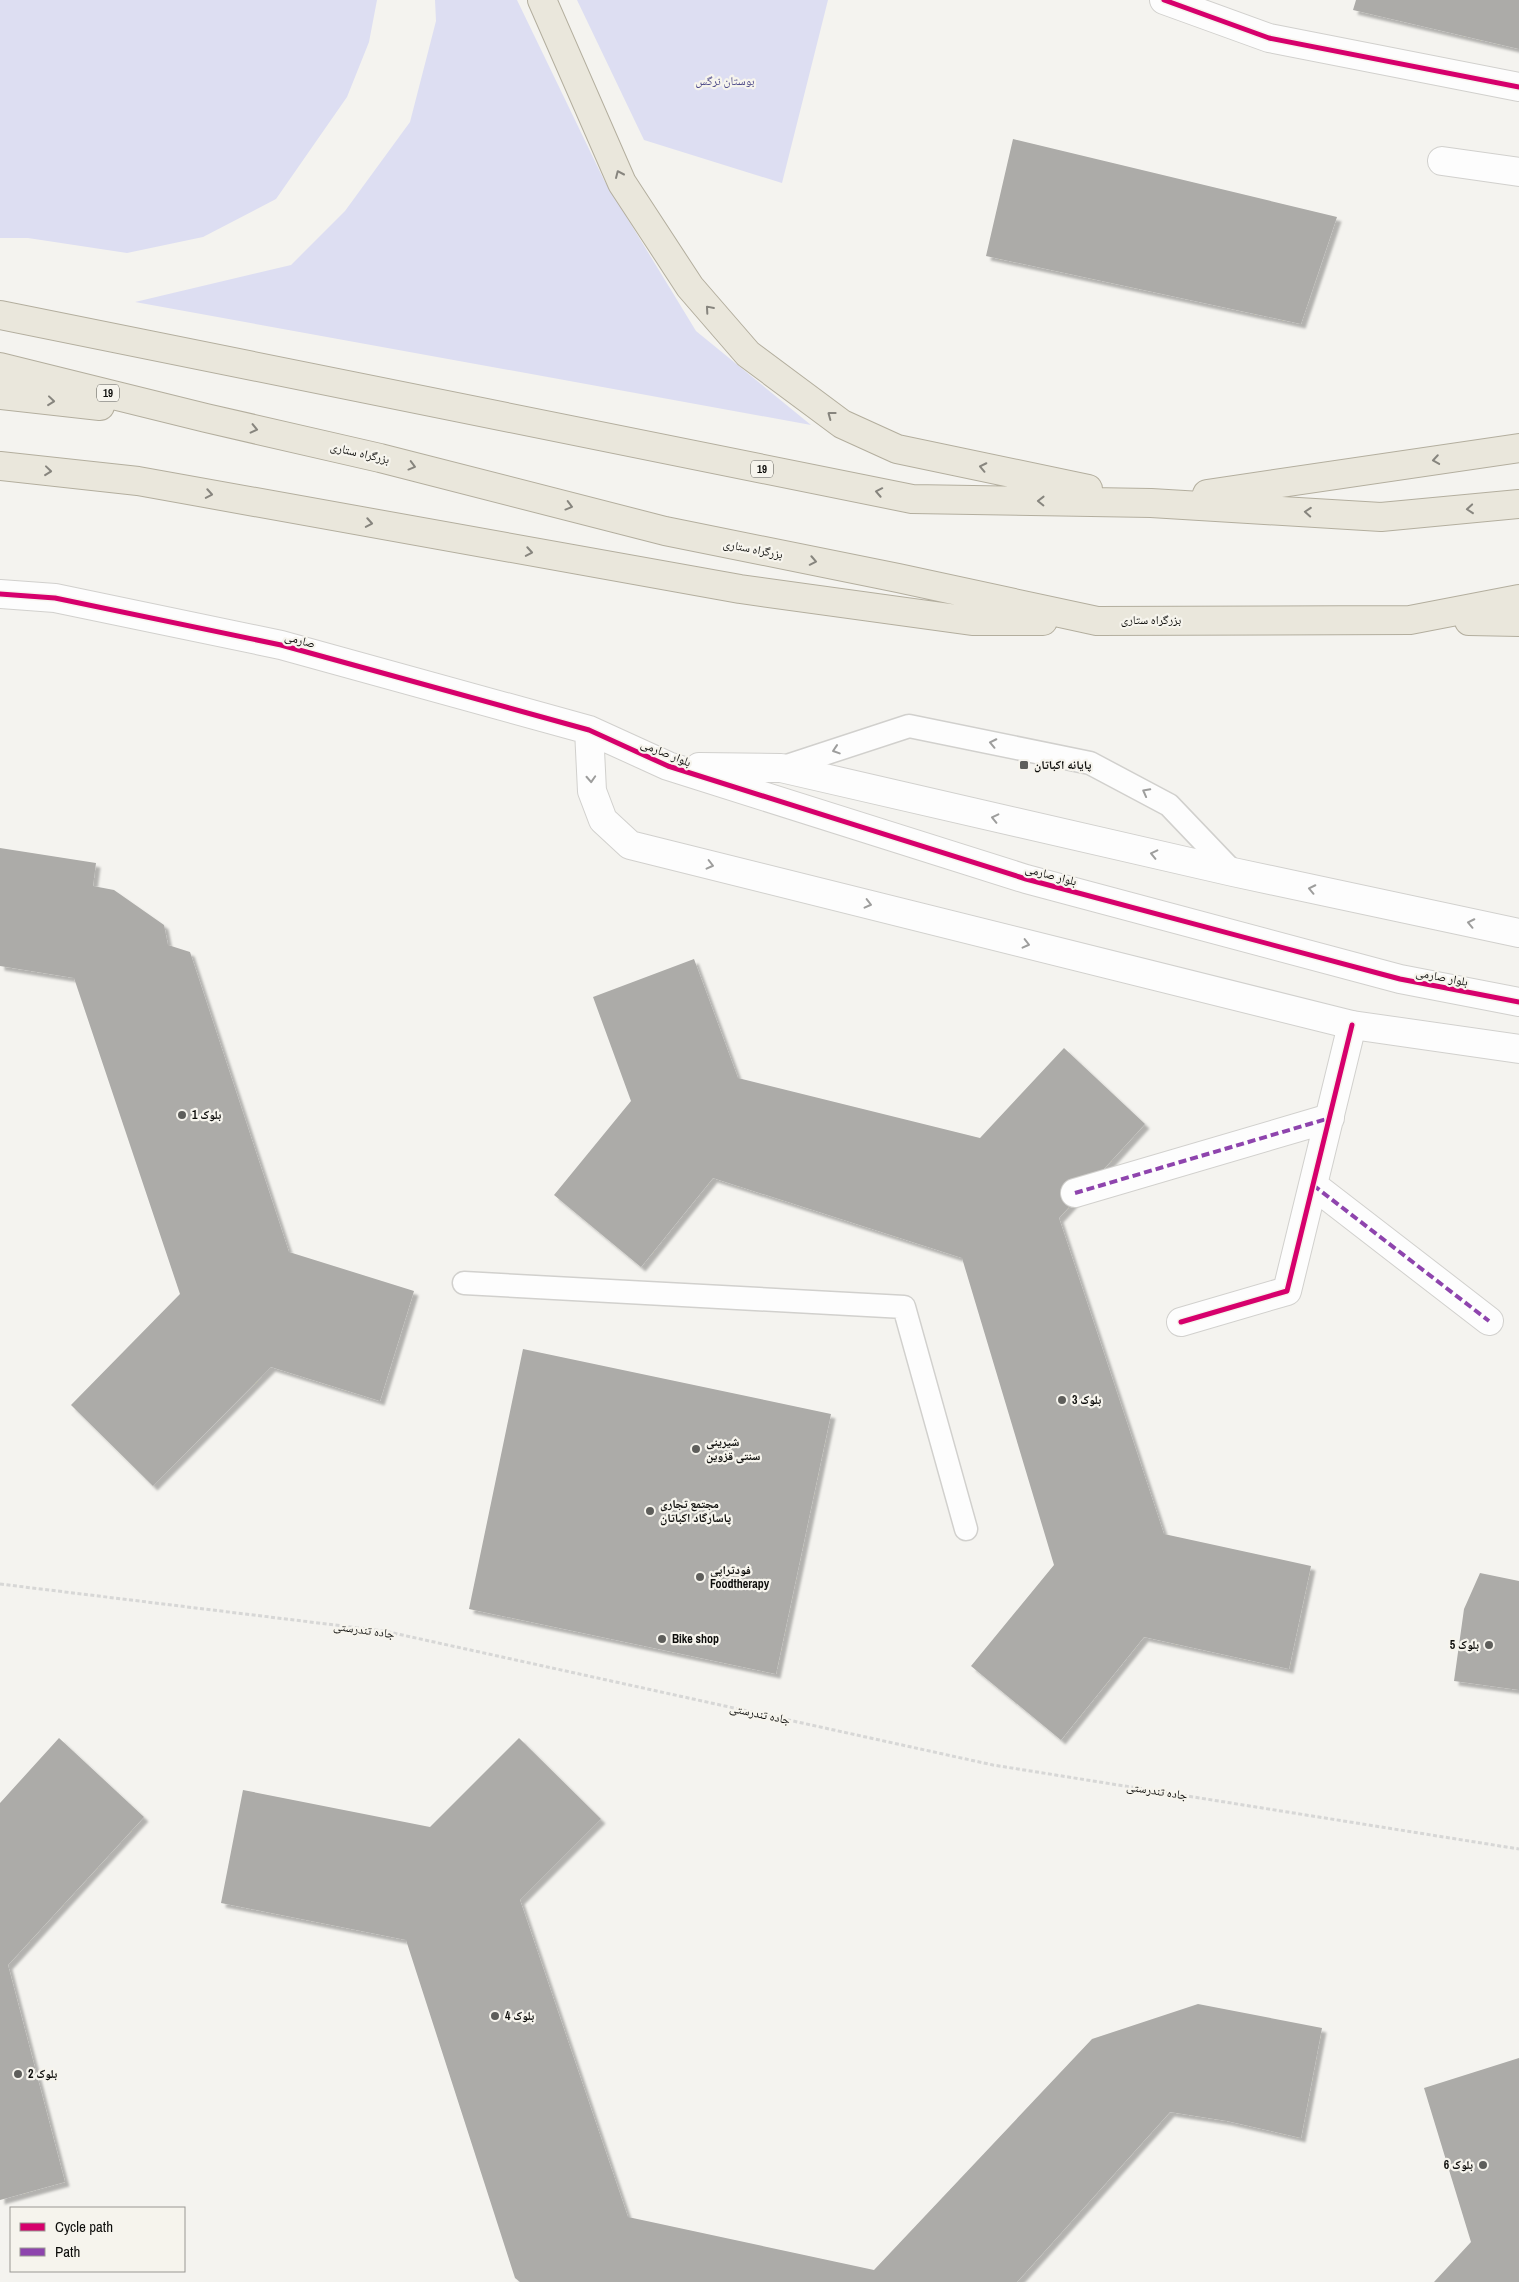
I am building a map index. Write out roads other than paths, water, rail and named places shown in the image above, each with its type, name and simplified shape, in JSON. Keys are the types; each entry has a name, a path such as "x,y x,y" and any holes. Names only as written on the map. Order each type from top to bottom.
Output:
{"highway":[{"path":"542,0 622,183 690,287 748,354 842,424 897,450 1151,503 1519,448"},
{"name":"19","path":"8,317 912,498 1151,503 1381,517 1519,504"},
{"name":"بزرگراه ستاری","path":"5,368 206,418 380,458 665,531 1097,620 1410,620 1519,599"},
{"path":"1,395 206,418"},
{"path":"0,466 138,481 740,589 972,620 1097,620"},
{"path":"1410,620 1519,622"}],"street":[{"path":"1164,0 1269,38 1519,87"},
{"path":"1442,161 1519,172"},
{"name":"صارمی","path":"0,594 55,598 281,644 589,730"},
{"path":"589,730 592,792 603,820 630,845 1352,1025 1519,1049"},
{"name":"بلوار صارمی","path":"589,730 668,766 1026,879 1400,979 1519,1002"},
{"path":"668,766 781,768 1232,872 1519,933"},
{"path":"1180,1322 1287,1291 1352,1025"},
{"path":"1075,1193 1330,1118"},
{"path":"1313,1185 1489,1321"}],"lane":[{"path":"781,768 909,726 1090,763 1169,805 1232,872"},
{"path":"464,1282 904,1307 966,1529"}],"place":[{"name":"پایانه اکباتان","path":"1024,765"},
{"name":"بلوک 1","path":"182,1115"},
{"name":"بلوک 3","path":"1062,1400"},
{"name":"شیرینی سنتی قزوین","path":"696,1449"},
{"name":"مجتمع تجاری پاسارگاد اکباتان","path":"650,1511"},
{"name":"فودتراپی Foodtherapy","path":"700,1577"},
{"name":"Bike shop","path":"662,1639"},
{"name":"بلوک 5","path":"1489,1645"},
{"name":"بلوک 4","path":"495,2016"},
{"name":"بلوک 2","path":"18,2074"},
{"name":"بلوک 6","path":"1483,2165"}],"park label":[{"name":"بوستان نرگس","path":"725,81"}]}
